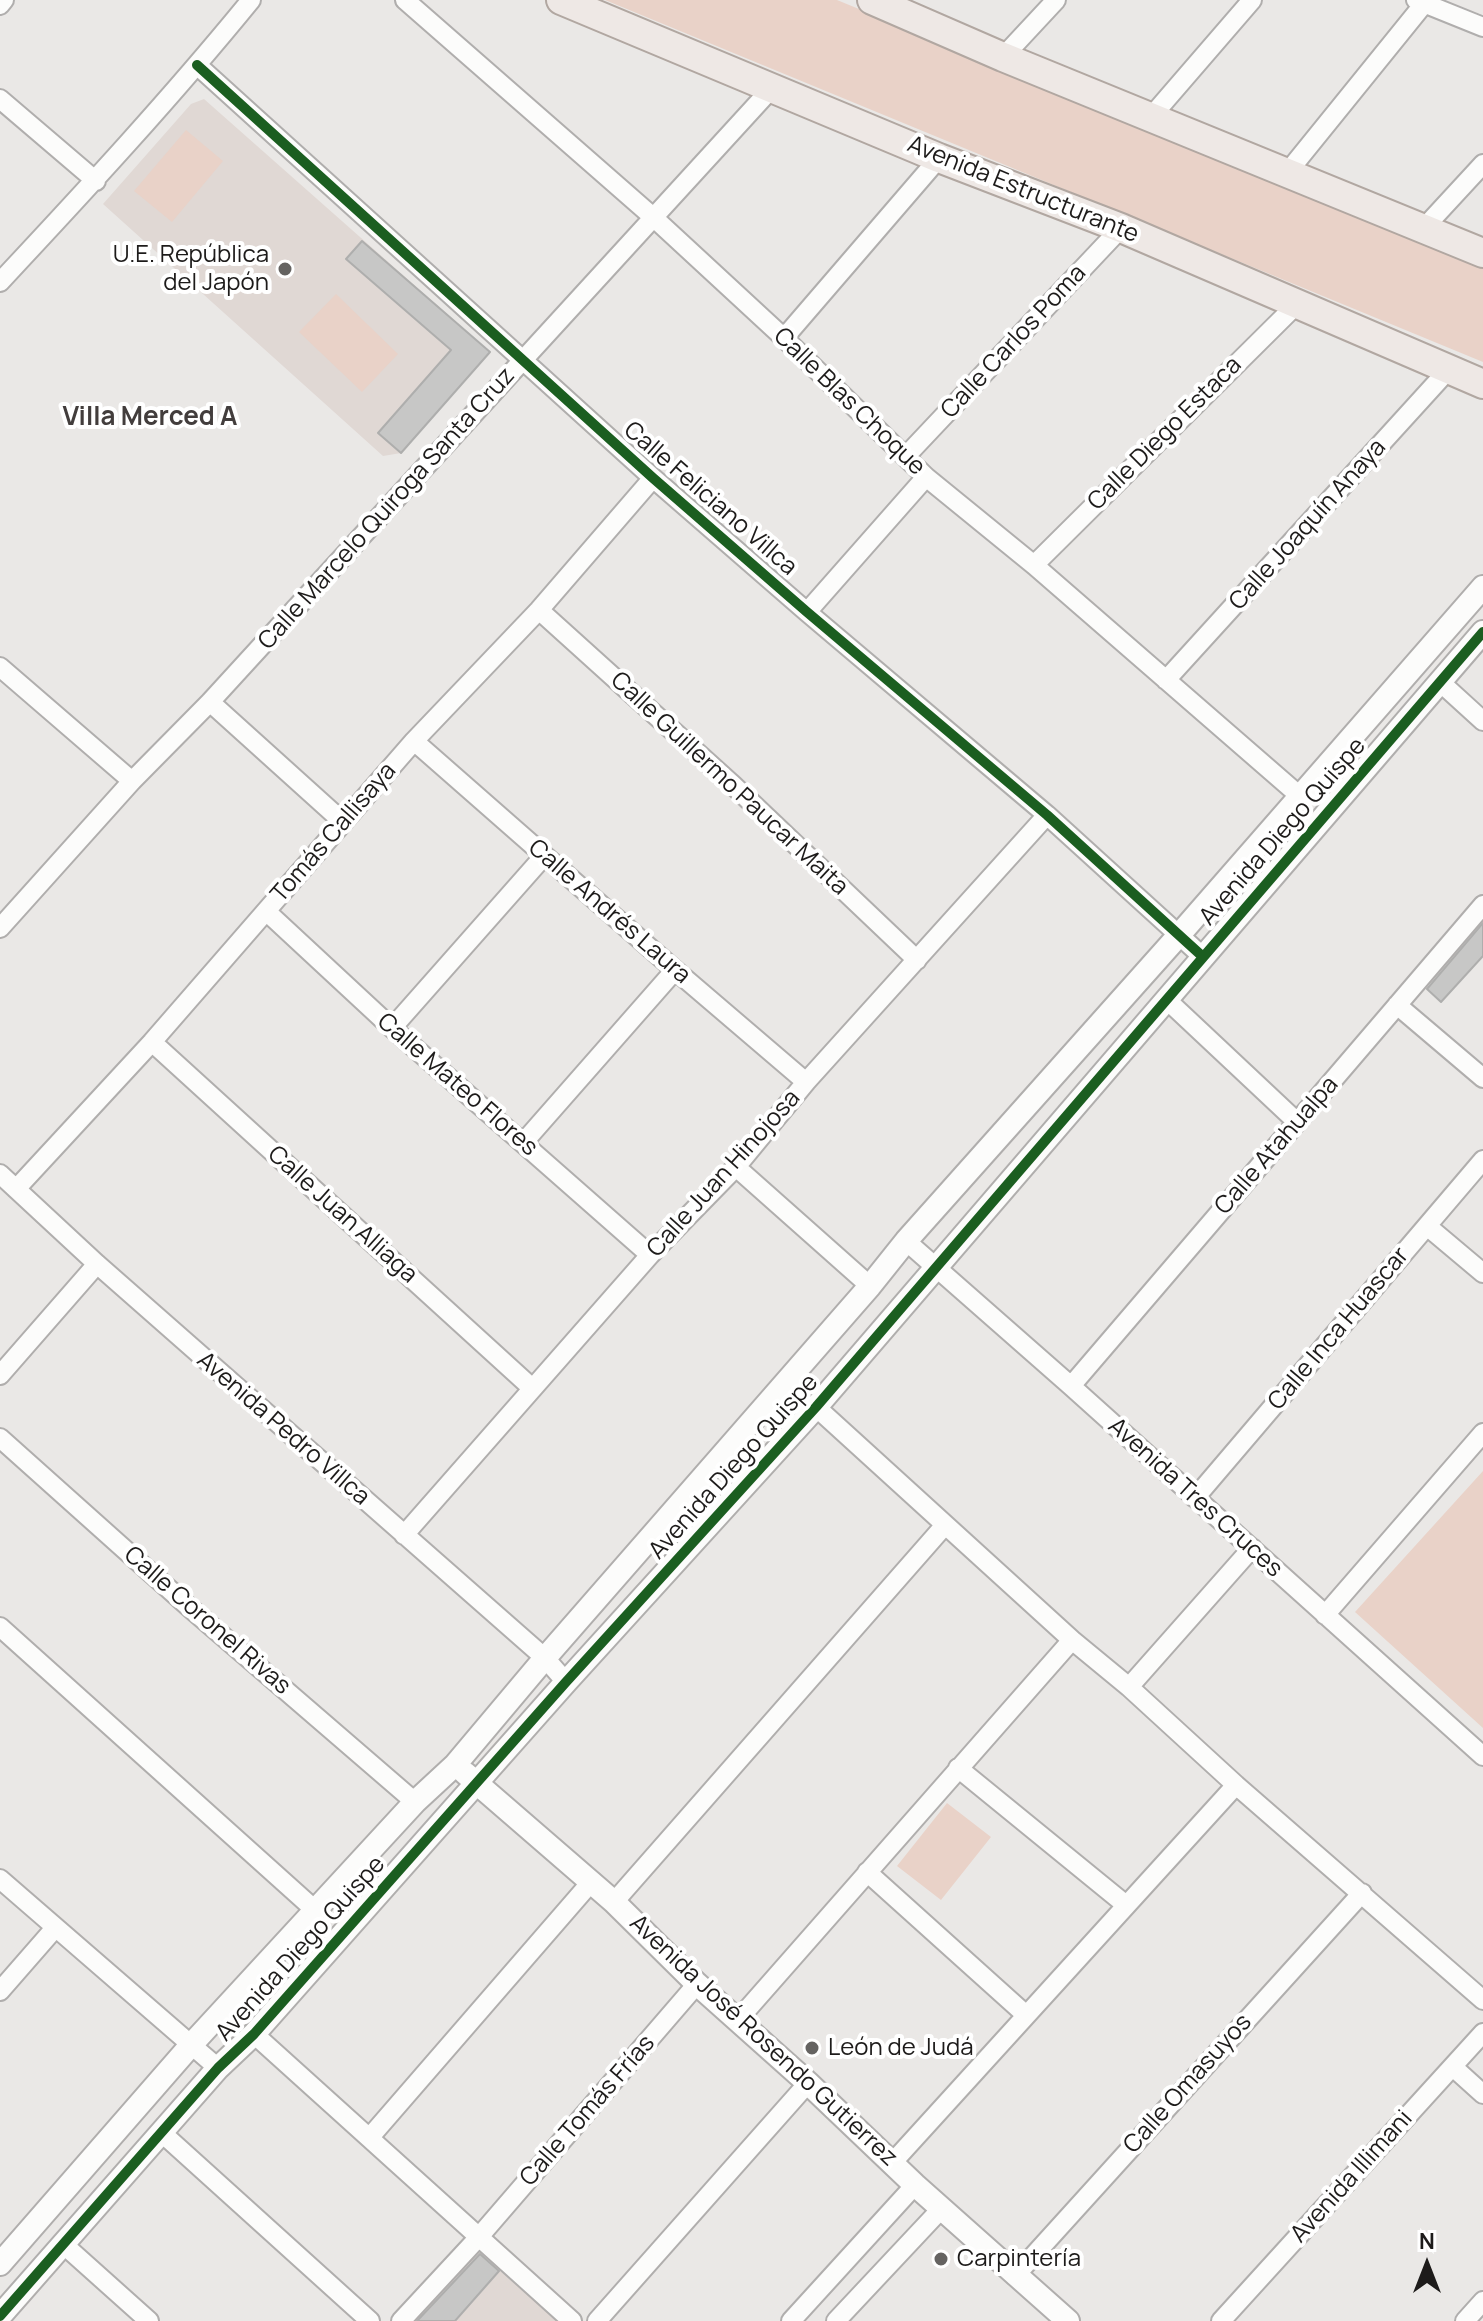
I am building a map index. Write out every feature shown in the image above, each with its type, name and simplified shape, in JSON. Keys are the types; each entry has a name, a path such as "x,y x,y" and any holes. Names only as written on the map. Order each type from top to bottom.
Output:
{"main road":[{"name":"Avenida Estructurante","path":"561,0 939,158 1121,228 1483,384"},
{"path":"873,0 1003,57 1483,253"}],"street":[{"path":"0,5 4,0"},
{"path":"0,282 96,181 251,0"},
{"name":"Calle Blas Choque","path":"405,0 653,217 784,338 926,477 1034,565 1301,797"},
{"path":"1003,57 1056,0"},
{"path":"1151,117 1252,0"},
{"path":"1287,173 1422,1 1483,27"},
{"name":"Calle Feliciano Villca","path":"197,65 653,478 1047,815 1202,956"},
{"name":"Calle Marcelo Quiroga Santa Cruz","path":"3,918 210,702 771,89"},
{"path":"0,99 96,181"},
{"path":"784,338 939,158"},
{"path":"1423,229 1483,164"},
{"name":"Calle Carlos Poma","path":"906,456 1121,228"},
{"name":"Calle Diego Estaca","path":"1034,565 1297,304"},
{"name":"Calle Joaquín Anaya","path":"1166,680 1449,369"},
{"path":"807,612 926,477"},
{"name":"Tomás Callisaya","path":"16,1189 152,1042 414,741 539,610 653,478"},
{"name":"Avenida Diego Quispe","path":"0,2264 191,2045 415,1802 455,1765 906,1241 1301,797 1483,587"},
{"name":"Calle Guillermo Paucar Maita","path":"539,610 734,786 917,960"},
{"name":"Avenida Diego Quispe","path":"0,2316 218,2068 254,2034 566,1682 816,1407 1483,632"},
{"path":"0,667 132,781"},
{"path":"1439,681 1483,721"},
{"path":"210,702 343,822"},
{"name":"Calle Andrés Laura","path":"414,741 806,1082"},
{"name":"Calle Juan Hinojosa","path":"404,1535 650,1255 736,1167 806,1082 1047,815"},
{"path":"392,1028 544,856"},
{"name":"Calle Atahualpa","path":"1071,1386 1483,905"},
{"name":"Calle Mateo Flores","path":"267,912 392,1028 650,1255"},
{"path":"523,1143 675,970"},
{"path":"1167,1000 1297,1122"},
{"path":"1397,1005 1483,1078"},
{"name":"Calle Juan Alliaga","path":"152,1042 532,1388"},
{"name":"Calle Inca Huascar","path":"1195,1498 1483,1160"},
{"path":"736,1167 870,1286"},
{"name":"Avenida Pedro Villca","path":"0,1174 97,1264 545,1658 566,1682"},
{"path":"1427,1226 1483,1273"},
{"name":"Avenida Tres Cruces","path":"906,1241 1483,1756"},
{"path":"0,1375 97,1264"},
{"path":"816,1407 1072,1640 1483,2000"},
{"path":"1325,1615 1483,1433"},
{"name":"Calle Coronel Rivas","path":"0,1438 189,1607 415,1802"},
{"path":"614,1902 945,1525"},
{"path":"1129,1687 1252,1548"},
{"path":"0,1627 315,1910"},
{"path":"737,2021 1072,1640"},
{"name":"Avenida José Rosendo Gutierrez","path":"455,1765 592,1881 737,2021 1068,2321"},
{"path":"958,1768 1126,1905"},
{"path":"893,2162 1236,1785"},
{"path":"867,1872 1026,2015"},
{"path":"0,1879 218,2068"},
{"path":"370,2137 592,1881"},
{"name":"Calle Omasuyos","path":"1015,2276 1362,1893"},
{"path":"0,1991 55,1928"},
{"name":"Calle Tomás Frías","path":"401,2321 478,2238 697,1984"},
{"name":"Avenida Illimani","path":"1221,2321 1483,2033"},
{"path":"254,2034 572,2321"},
{"path":"1453,2067 1483,2094"},
{"path":"597,2321 808,2083"},
{"path":"162,2133 370,2321"},
{"path":"791,2321 915,2185"},
{"path":"836,2321 942,2208"},
{"path":"63,2244 149,2321"},
{"path":"1465,2321 1483,2301"}],"shaded area":[{"path":"605,0 837,0 1483,265 1483,362"},
{"name":"U.E. República del Japón","path":"204,99 490,352 401,453 383,456 103,204 191,104"},
{"path":"186,130 223,161 172,222 134,191"},
{"path":"336,294 398,354 362,392 299,332"},
{"path":"1483,1471 1483,1728 1355,1612"},
{"path":"947,1803 991,1837 941,1900 897,1866"},
{"path":"478,2249 558,2321 415,2321"}],"building":[{"path":"362,241 490,352 401,453 378,433 451,350 346,259"},
{"path":"1483,923 1483,956 1441,1002 1427,989"},
{"path":"480,2254 499,2271 455,2321 417,2321"}],"cycle path":[{"path":"197,65 653,478 1047,815 1202,956"},
{"path":"0,2316 218,2068 254,2034 566,1682 816,1407 1483,632"}],"place":[{"name":"U.E. República del Japón","path":"285,269"},
{"name":"León de Judá","path":"812,2048"},
{"name":"Carpintería","path":"941,2259"}],"district":[{"name":"Villa Merced A","path":"150,418"}]}
